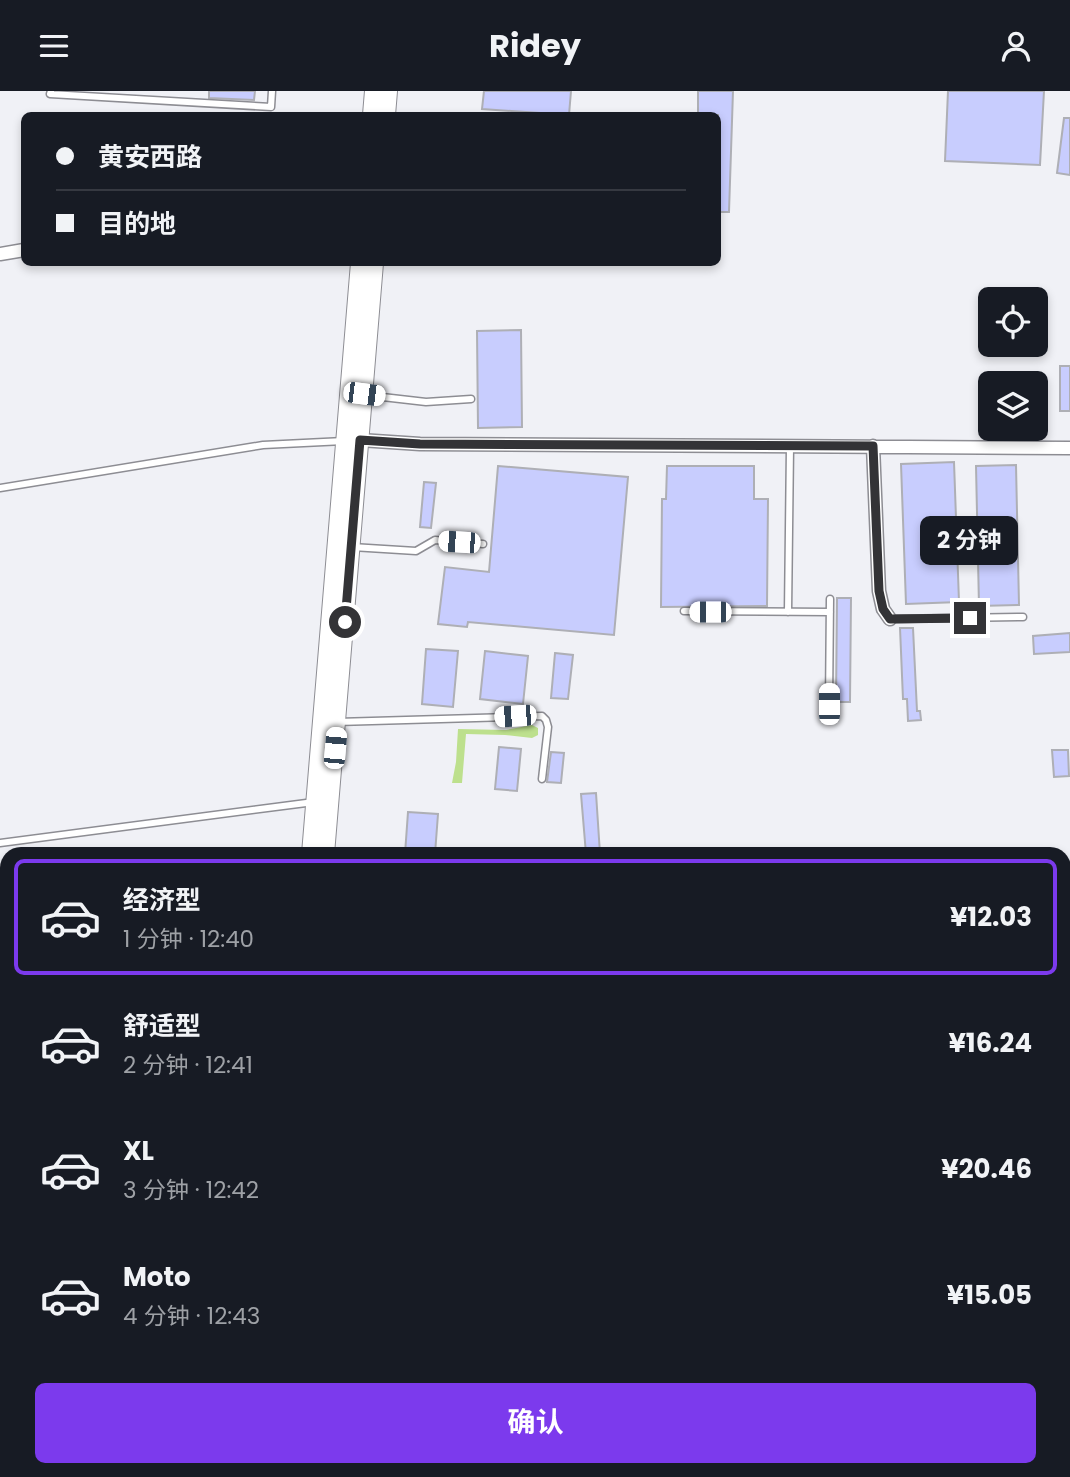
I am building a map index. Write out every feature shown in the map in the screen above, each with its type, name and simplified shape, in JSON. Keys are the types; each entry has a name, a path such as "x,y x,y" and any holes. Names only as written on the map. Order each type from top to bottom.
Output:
{"street":[{"path":"371,112 373,91"},
{"path":"387,112 389,91"},
{"path":"0,254 21,250"},
{"path":"327,847 352,547 352,440 359,266"},
{"path":"311,847 352,440 364,394 375,266"},
{"path":"352,440 420,444 1070,448"},
{"path":"873,446 879,591 883,609 890,619"}],"lane":[{"path":"51,91 50,94 271,107 272,91"},
{"path":"364,394 426,402 471,398"},
{"path":"0,488 263,445 352,440"},
{"path":"788,612 790,445"},
{"path":"352,547 416,551 435,540 483,544"},
{"path":"829,704 830,599"},
{"path":"684,611 830,612"},
{"path":"890,619 1023,617"},
{"path":"337,722 542,716 548,727 542,779"},
{"path":"0,843 315,802"}],"shaded area":[{"path":"532,725 538,728 538,735 532,738 466,734 462,783 452,783 458,729 506,730"}],"building":[{"path":"209,91 255,91 254,100 209,98"},
{"path":"484,91 571,91 569,112 482,109"},
{"path":"698,91 733,91 729,212 721,212 721,112 698,112"},
{"path":"948,91 1044,91 1040,165 945,161"},
{"path":"1064,118 1070,118 1070,175 1057,173"},
{"path":"521,330 522,427 478,428 477,331"},
{"path":"1060,366 1070,366 1070,411 1060,411"},
{"path":"954,462 959,602 906,604 901,464"},
{"path":"1016,465 1019,605 979,606 976,466"},
{"path":"498,466 628,477 614,635 468,622 467,627 438,624 445,567 489,572"},
{"path":"667,466 754,466 754,499 768,499 767,606 661,607 662,499 666,499"},
{"path":"424,482 436,483 431,528 420,527"},
{"path":"837,598 851,598 850,702 836,702"},
{"path":"900,628 913,628 917,711 920,711 921,720 908,721 907,699 903,699"},
{"path":"1070,633 1070,652 1034,654 1033,636"},
{"path":"426,649 458,651 453,707 422,704"},
{"path":"485,651 528,656 523,704 480,699"},
{"path":"555,653 573,655 568,699 551,698"},
{"path":"499,747 521,749 517,791 495,789"},
{"path":"1052,750 1068,750 1069,776 1054,777"},
{"path":"551,752 564,753 561,783 547,782"},
{"path":"596,793 600,847 585,847 581,794"},
{"path":"408,812 438,814 436,847 406,847"}],"route":[{"path":"345,622 360,440 420,444 873,446 879,591 883,609 890,619 970,618"}]}
